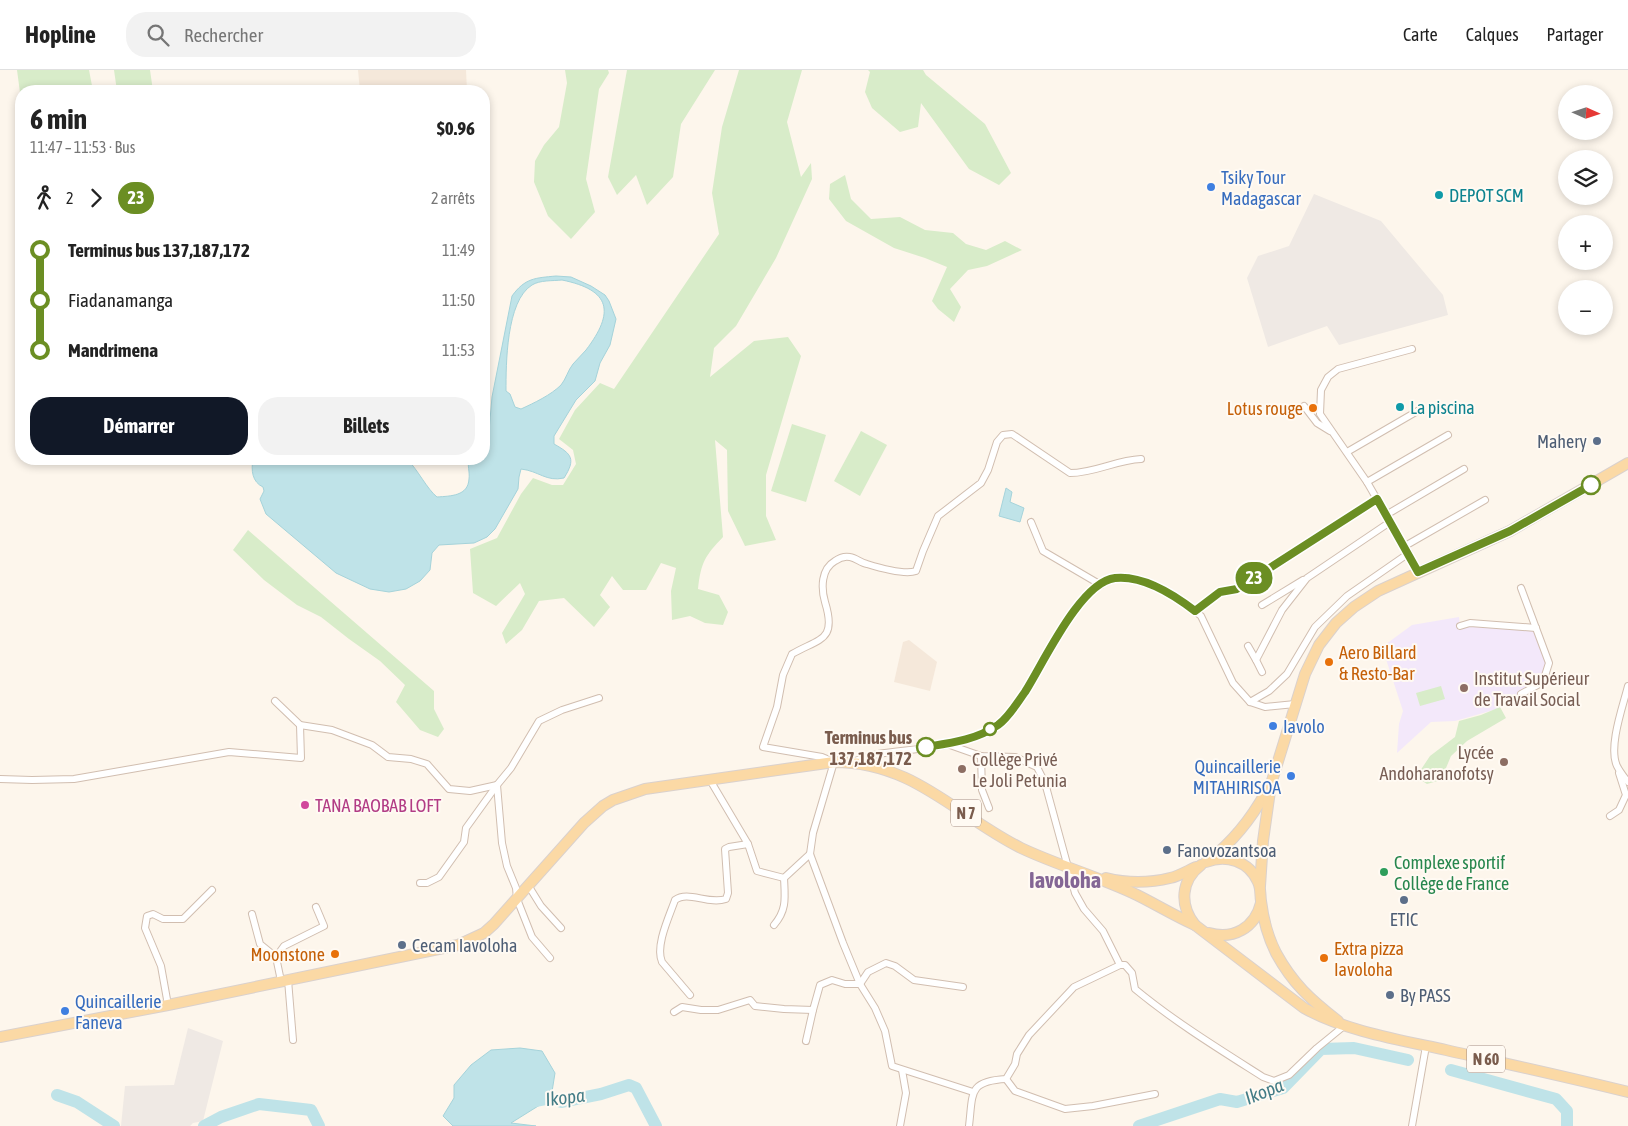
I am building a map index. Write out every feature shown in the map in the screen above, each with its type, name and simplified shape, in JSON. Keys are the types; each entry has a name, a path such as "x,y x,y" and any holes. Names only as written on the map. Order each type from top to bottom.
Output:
{"main road":[{"path":"1344,1026 1300,990 1286,971 1269,937 1261,900 1260,886 1264,824 1271,784 1294,704 1311,659 1336,624 1354,607 1378,591 1510,531 1628,463"},
{"name":"N 7","path":"0,1037 168,1005 458,945 484,933 517,899 584,823 603,806 634,792 710,780 834,762 864,764 887,770 920,785 1020,847 1079,871"},
{"path":"1271,784 1256,810 1240,832 1189,878 1184,896 1188,914 1199,927 1304,1008 1323,1019 1344,1026"},
{"path":"1079,871 1115,880 1148,881 1171,878 1218,858 1236,860 1251,870 1260,886"},
{"path":"1079,871 1137,895 1174,916 1221,936 1240,932 1255,918 1261,900"},
{"name":"N 60","path":"1344,1026 1628,1092"}],"street":[{"path":"1412,350 1338,369 1328,377 1321,390 1320,414 1367,482 1409,553 1418,572"},
{"path":"1304,406 1317,423 1333,433"},
{"path":"1347,452 1421,409"},
{"path":"973,1092 892,1066 885,1032 860,984 810,854 813,833 834,762 822,756 764,747 777,707 783,676 792,654 825,637 829,628 830,619 823,595 823,579 825,571 831,563 840,558 849,557 867,564 910,574 916,571 938,516 981,483 988,470 997,442 1003,435 1012,434 1070,473 1096,470 1126,460 1141,459"},
{"path":"1367,482 1448,435"},
{"path":"1386,515 1464,469"},
{"path":"1195,611 1220,592 1237,589 1377,499"},
{"path":"1405,546 1485,500"},
{"path":"1031,522 1043,551 1101,585"},
{"path":"1262,605 1307,578 1390,522"},
{"path":"1250,702 1269,691 1287,674 1315,627 1347,596 1409,553"},
{"path":"851,762 876,754 965,740 979,735 1000,723 1015,706 1030,684 1057,635 1076,608 1091,591 1113,578 1125,578 1159,588 1179,599 1201,616 1233,682 1250,702 1265,707 1294,704"},
{"path":"1256,660 1282,610 1307,578"},
{"path":"1521,588 1549,663 1543,682 1521,694"},
{"path":"1460,626 1470,624 1536,628"},
{"path":"1248,646 1262,672"},
{"path":"1610,816 1619,810 1626,794 1616,765 1615,741 1628,686"},
{"path":"420,883 427,883 439,877 464,842 466,828 511,768 539,721 562,710 599,698"},
{"path":"274,701 300,725 332,730 372,746 388,757 411,759 427,764 449,789 470,791 497,785"},
{"path":"0,779 74,778 229,752 302,758 300,725"},
{"path":"946,744 982,756 1015,757 1037,766 1045,784 1075,892 1084,909 1103,931 1120,966"},
{"path":"982,756 982,790 988,808"},
{"path":"1616,765 1628,782"},
{"path":"710,780 748,844 758,871 784,878"},
{"path":"497,785 502,843 516,888 517,899 532,937 550,958"},
{"path":"690,995 659,956 660,945 675,900 679,896 708,901 726,899 728,894 726,849 748,844"},
{"path":"774,926 781,917 784,906 784,878 810,854"},
{"path":"528,885 541,906 561,928"},
{"path":"168,1005 161,966 145,928 147,916 153,914 163,919 183,919 212,890"},
{"path":"276,957 284,946 324,926 316,907"},
{"path":"252,914 260,944 276,957 285,980 293,1040"},
{"path":"860,984 868,972 886,963 895,966 914,980 963,987"},
{"path":"1006,1079 1015,1064 1017,1054 1029,1035 1074,987 1125,965 1132,973 1135,989 1146,998 1198,1036 1263,1077 1274,1081 1289,1074 1344,1026"},
{"path":"806,1041 812,1010 820,985 832,980 846,984 860,984"},
{"path":"674,1012 682,1007 718,1010 750,1000 755,1006 784,1010 812,1010"},
{"path":"1412,1126 1426,1046"},
{"path":"900,1126 906,1093 902,1070"},
{"path":"970,1126 973,1092 980,1084 988,1080 1006,1079"},
{"path":"1006,1079 1015,1091 1065,1109 1093,1106 1155,1094"}],"shaded area":[{"path":"358,70 466,70 467,85 359,85"},
{"path":"1314,194 1381,221 1443,295 1448,315 1339,345 1327,326 1268,347 1247,278 1258,256 1289,246"},
{"name":"Institut Supérieur de Travail Social","path":"1459,617 1460,626 1535,630 1549,663 1543,682 1521,694 1518,703 1455,721 1431,722 1397,753 1399,724 1403,711 1382,647 1412,625"},
{"path":"909,640 937,662 930,691 894,682 903,642"},
{"path":"188,1028 223,1041 203,1121 193,1123 190,1126 121,1126 125,1086 174,1085"}],"green space":[{"path":"17,70 89,70 92,85 19,85"},
{"path":"114,70 150,70 152,85 116,85"},
{"path":"565,70 608,70 609,73 599,89 586,179 595,212 571,239 548,216 534,182 535,161 544,145 559,127 567,83"},
{"path":"627,70 715,70 681,124 673,177 647,205 636,175 617,195 608,177"},
{"path":"739,70 802,70 787,122 801,177 811,163 812,179 776,258 736,326 714,348 710,377 754,341 788,337 801,356 766,475 766,516 776,540 745,546 728,511 727,450 715,440 723,537 712,549 702,566 698,589 719,595 728,612 723,625 705,623 690,616 672,620 671,591 676,568 661,563 646,590 623,590 612,576 600,595 610,607 594,627 564,598 539,601 522,630 506,644 502,633 525,594 520,583 496,606 473,593 470,549 497,538 521,494 533,478 552,485 563,485 576,464 573,450 559,439 575,410 600,383 614,389 719,234 712,193 722,127"},
{"path":"868,70 923,70 926,75 985,124 1011,173 999,185 969,169 921,103 918,127 900,132 872,108 865,92 870,72"},
{"path":"845,175 851,199 871,219 900,217 925,230 953,233 966,244 986,250 1005,241 1022,250 987,266 968,270 950,289 961,307 954,322 938,309 932,301 947,267 894,248 846,221 829,199 830,184"},
{"path":"792,424 826,435 806,502 771,491"},
{"path":"861,431 887,445 860,496 834,481"},
{"path":"248,530 434,691 434,709 444,729 438,737 420,730 396,702 405,685 380,661 321,617 297,605 264,580 233,550"},
{"path":"1441,686 1445,699 1420,706 1416,693"},
{"path":"1500,707 1506,718 1467,741 1451,756 1441,780 1427,784 1416,777 1430,756 1455,737 1459,721"}],"water":[{"path":"571,277 591,286 605,295 616,319 610,345 600,363 595,381 576,400 554,436 554,444 568,454 571,462 564,478 552,479 521,469 518,489 495,529 487,537 474,543 439,545 432,553 430,570 420,581 406,589 389,592 370,589 336,573 266,514 260,499 264,491 263,487 254,479 252,465 412,465 437,497 458,494 466,489 469,476 468,465 490,465 492,397 512,296 526,282 536,278","holes":["562,280 578,284 599,297 603,304 604,314 595,336 586,350 573,364 563,383 557,389 521,409 515,407 510,394 506,391 507,350 512,319 523,293 535,283"]},
{"path":"1006,488 1012,492 1010,502 1024,508 1020,522 999,516"},
{"path":"520,1048 542,1051 555,1073 551,1098 511,1123 536,1126 453,1126 443,1116 454,1098 454,1085 471,1065 491,1050"}],"waterway":[{"name":"Ikopa","path":"1139,1126 1220,1099 1237,1102 1283,1088 1321,1049 1354,1048 1408,1060"},
{"name":"Ikopa","path":"1451,1070 1556,1099 1567,1111 1567,1126"},
{"name":"Ikopa","path":"535,1101 551,1098 561,1102 601,1094 629,1085 636,1088 656,1126"},
{"name":"Ikopa","path":"57,1095 77,1102 114,1126"},
{"name":"Ikopa","path":"204,1126 221,1117 259,1104 311,1110 319,1126"}],"bus line":[{"name":"23","path":"926,747 965,740 999,724 1015,706 1034,677 1057,635 1076,608 1091,591 1113,578 1125,578 1159,588 1195,611 1220,592 1237,589 1377,499 1418,572 1510,531 1591,485"}],"place":[{"name":"Tsiky Tour Madagascar","path":"1211,187"},
{"name":"DEPOT SCM","path":"1439,195"},
{"name":"La piscina","path":"1400,407"},
{"name":"Lotus rouge","path":"1313,408"},
{"name":"Mahery","path":"1597,441"},
{"name":"Aero Billard & Resto-Bar","path":"1329,662"},
{"name":"Institut Supérieur de Travail Social","path":"1464,688"},
{"name":"Iavolo","path":"1273,726"},
{"name":"Terminus bus 137,187,172","path":"926,747"},
{"name":"Lycée Andoharanofotsy","path":"1504,762"},
{"name":"Collège Privé Le Joli Petunia","path":"962,769"},
{"name":"Quincaillerie MITAHIRISOA","path":"1291,776"},
{"name":"TANA BAOBAB LOFT","path":"305,805"},
{"name":"Fanovozantsoa","path":"1167,850"},
{"name":"Complexe sportif Collège de France","path":"1384,872"},
{"name":"ETIC","path":"1404,900"},
{"name":"Cecam Iavoloha","path":"402,945"},
{"name":"Moonstone","path":"335,954"},
{"name":"Extra pizza Iavoloha","path":"1324,958"},
{"name":"By PASS","path":"1390,995"},
{"name":"Quincaillerie Faneva","path":"65,1011"}],"district":[{"name":"Iavoloha","path":"1065,880"}]}
